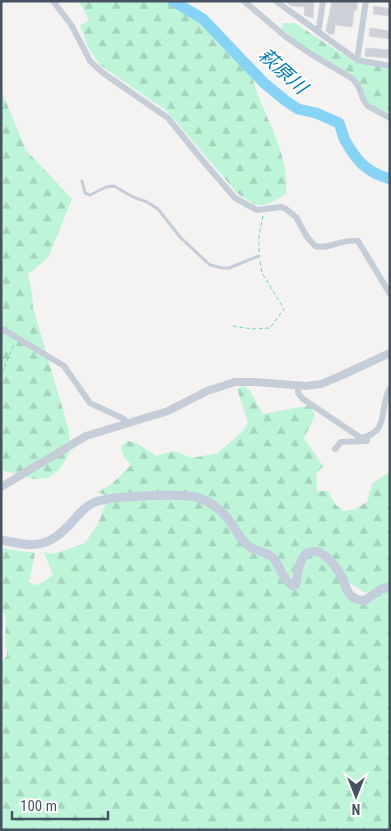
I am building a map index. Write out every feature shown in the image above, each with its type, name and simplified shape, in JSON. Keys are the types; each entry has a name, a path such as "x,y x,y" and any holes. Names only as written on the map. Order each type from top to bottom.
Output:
{"main road":[{"path":"1,540 33,545 44,544 54,539 85,508 99,501 156,495 192,496 209,502 218,509 249,547 264,552 273,558 287,582 293,586 296,584 302,559 306,554 319,553 330,559 342,576 349,593 357,600 364,601 381,589 390,588"}],"street":[{"path":"54,1 72,26 83,50 96,67 168,118 236,198 257,210 286,208 296,216 307,237 315,246 329,247 348,241 358,241 390,294"},
{"path":"244,1 286,37 353,79 368,106 390,118"},
{"path":"277,1 357,60 390,66"},
{"path":"317,30 323,1"},
{"path":"357,60 366,1"},
{"path":"1,328 64,366 90,403 124,419 128,423"},
{"path":"1,487 81,438 168,412 207,391 235,382 298,386 321,384 390,353"},
{"path":"298,386 298,393 303,399 343,424 355,435 361,438 377,431"},
{"path":"335,449 341,442 369,441 378,433 377,431 385,416 385,396 390,388"}],"lane":[{"path":"82,182 85,193 90,195 106,187 114,186 158,209 180,237 191,245 210,265 229,268 259,256"}],"path":[{"path":"233,326 252,329 270,328 284,309 262,272 259,256 259,236 264,210"},
{"path":"2,373 17,336"}],"green space":[{"path":"77,1 173,1 215,25 236,58 252,60 253,80 284,165 286,194 261,205 251,202 237,193 167,111 100,65 88,47 80,25 89,21 83,8"},
{"path":"282,23 295,23 354,62 390,69 390,116 365,100 356,79 306,49 283,30"},
{"path":"1,90 26,150 72,199 48,258 28,274 33,308 69,430 70,452 59,470 48,478 34,479 1,470"},
{"path":"244,386 250,391 263,414 311,405 315,416 304,438 323,466 316,474 317,491 328,491 336,505 343,511 355,509 367,502 372,484 390,471 390,585 385,584 365,593 346,581 331,556 304,552 293,578 288,575 274,553 250,544 206,497 193,492 108,496 97,492 112,484 131,465 124,457 121,446 127,441 137,443 156,456 174,451 192,458 218,453 243,431 248,422 237,389"},
{"path":"156,498 191,499 207,505 267,556 285,584 299,578 308,556 318,555 328,561 356,602 390,590 390,830 1,830 1,662 7,656 5,643 6,617 1,609 1,548 35,553 29,583 38,585 53,575 44,552 54,554 85,543 98,524 106,503"}],"building":[{"path":"285,1 314,1 313,18 304,15 305,7 291,6"},
{"path":"332,1 357,2 357,10 354,10 352,27 335,25 334,34 329,34 326,31"},
{"path":"374,6 390,9 390,16 373,14"},
{"path":"370,28 390,31 390,39 369,36"},
{"path":"366,48 389,50 388,58 365,56"}],"waterway":[{"name":"萩原川","path":"173,1 203,19 264,83 286,101 298,109 316,113 339,123 345,140 358,160 368,169 390,179"}]}
